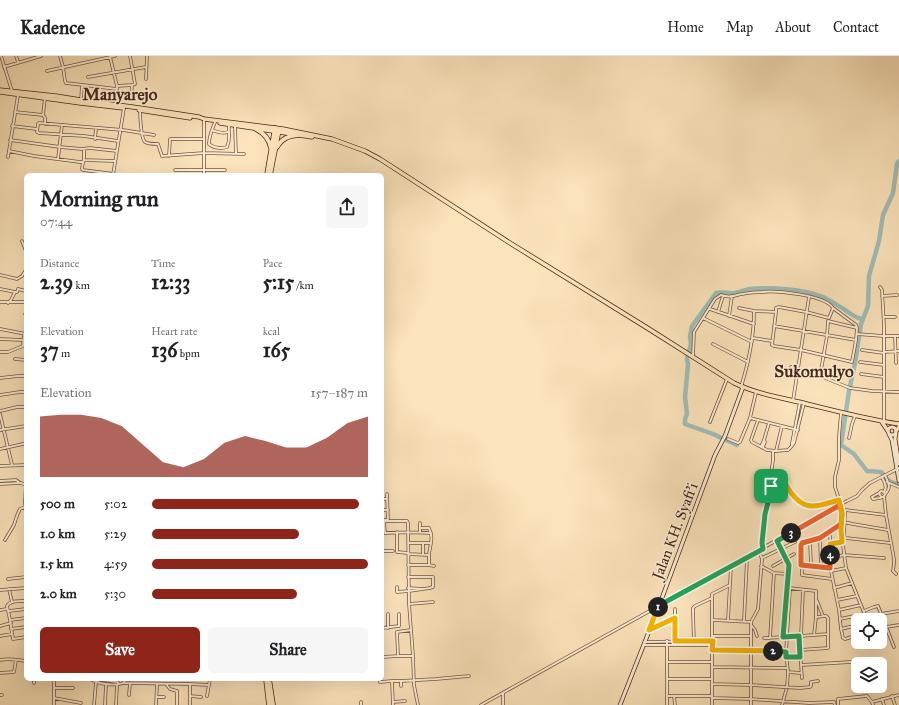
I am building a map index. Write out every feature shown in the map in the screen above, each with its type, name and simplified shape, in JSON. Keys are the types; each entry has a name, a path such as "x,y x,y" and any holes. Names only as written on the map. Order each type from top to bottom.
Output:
{"highway":[{"path":"0,91 116,102 204,119 332,139 365,151 380,159 510,243 687,354 742,387 756,392 855,416 895,423"},
{"path":"0,91 18,95 140,110 235,126 276,130 332,141 335,140"},
{"path":"256,129 268,138 273,150"},
{"path":"270,173 276,130"},
{"path":"267,173 273,150 284,139 290,136 298,135"},
{"path":"883,422 889,431"},
{"path":"266,681 270,705"},
{"path":"269,681 273,705"}],"main road":[{"name":"Jalan KH. Syafi'i","path":"620,705 715,455 726,437 742,387"},
{"path":"895,423 895,439 899,464"},
{"path":"889,431 895,423"},
{"path":"889,431 893,427 896,430"},
{"path":"889,431 893,435 896,430"},
{"path":"889,431 898,468 899,481"}],"street":[{"path":"1,56 12,91"},
{"path":"16,56 18,62"},
{"path":"5,66 41,56"},
{"path":"60,56 67,83 117,87 132,85"},
{"path":"46,71 115,56"},
{"path":"130,56 135,84 132,85 131,100"},
{"path":"146,79 147,56"},
{"path":"110,57 117,87 116,102"},
{"path":"88,77 146,68"},
{"path":"81,98 82,85"},
{"path":"8,157 18,95"},
{"path":"45,98 43,115 45,118 45,124"},
{"path":"113,173 124,108"},
{"path":"140,110 144,141 158,144 161,156 204,153 244,154"},
{"path":"15,112 43,115"},
{"path":"204,120 204,170"},
{"path":"215,122 209,144 217,148 227,147 230,141 228,131 229,125"},
{"path":"118,142 78,136 37,133 37,129 38,124 45,124 120,130 154,135"},
{"path":"12,126 37,129"},
{"path":"58,159 62,126"},
{"path":"235,126 236,154"},
{"path":"95,139 96,128"},
{"path":"212,130 224,133 228,131"},
{"path":"169,156 170,139 204,139"},
{"path":"10,140 60,147 117,151"},
{"path":"84,149 82,169 106,173"},
{"path":"9,151 58,159 115,161"},
{"path":"175,170 225,170"},
{"path":"22,241 24,246"},
{"path":"0,275 18,279 24,276"},
{"path":"880,287 882,290 884,316 883,422"},
{"path":"8,303 19,288 24,290"},
{"path":"0,289 15,292"},
{"path":"693,357 694,332 720,295 732,296 762,291 820,299 854,324 857,328 859,334 856,340 852,362 801,350 774,346 772,345 772,341 776,308 806,312 857,328"},
{"path":"882,296 898,295"},
{"path":"718,312 723,296"},
{"path":"729,316 732,296"},
{"path":"793,401 809,297"},
{"path":"0,302 24,302"},
{"path":"739,308 776,312"},
{"path":"820,376 828,336 829,320 833,308"},
{"path":"709,309 754,324"},
{"path":"742,387 753,338 754,310"},
{"path":"884,316 895,317"},
{"path":"703,318 752,342"},
{"path":"774,326 856,340"},
{"path":"0,329 24,334"},
{"path":"859,334 899,336"},
{"path":"895,336 896,363"},
{"path":"0,352 8,352 22,347 24,337"},
{"path":"753,338 772,341"},
{"path":"0,339 23,340"},
{"path":"713,344 748,362"},
{"path":"862,350 884,353 899,351"},
{"path":"15,359 24,360"},
{"path":"860,362 884,365"},
{"path":"791,367 820,376 849,388 899,392"},
{"path":"861,374 884,378"},
{"path":"0,378 24,376"},
{"path":"710,422 727,379"},
{"path":"0,395 24,392"},
{"path":"726,437 738,443 740,442 750,418 756,392"},
{"path":"758,420 751,441 774,451 788,450 794,443 798,430 802,403"},
{"path":"792,446 797,415 802,403"},
{"path":"0,410 24,407"},
{"path":"842,412 839,437 839,460 835,487 842,514 844,537 890,544"},
{"path":"0,414 12,465"},
{"path":"797,415 801,416"},
{"path":"849,438 855,416"},
{"path":"750,418 798,430"},
{"path":"762,447 769,423"},
{"path":"0,430 24,426"},
{"path":"771,474 774,451 782,426"},
{"path":"0,449 24,444"},
{"path":"0,466 24,465"},
{"path":"481,705 857,496 870,483 898,468"},
{"path":"884,476 886,482 884,495 886,515 894,563 893,571 896,574"},
{"path":"0,483 19,482 24,484"},
{"path":"886,482 899,487"},
{"path":"763,549 762,543 765,514 771,486 786,485 790,492 802,504 808,506 821,505 839,500"},
{"path":"881,491 884,495 880,498 872,499 872,497 881,491"},
{"path":"770,495 790,492"},
{"path":"879,493 880,496 884,495"},
{"path":"387,494 388,520 384,522 384,533 431,533"},
{"path":"5,540 17,518 17,512 24,507"},
{"path":"864,612 846,568 841,530 845,510 886,515"},
{"path":"384,520 408,522 408,588 414,680 418,705"},
{"path":"420,523 420,532"},
{"path":"832,579 803,575 801,573 801,544 820,538 843,523 888,530"},
{"path":"420,528 429,528 431,533 432,538 430,543 429,565"},
{"path":"397,532 397,553 429,555"},
{"path":"830,532 830,568 839,610 843,639 851,637"},
{"path":"820,538 821,567"},
{"path":"777,541 789,565 785,637 788,672 787,687 782,705"},
{"path":"810,541 811,566"},
{"path":"762,559 795,542"},
{"path":"830,544 842,542"},
{"path":"408,543 430,543"},
{"path":"423,543 423,554"},
{"path":"384,551 393,551"},
{"path":"751,705 751,622 758,609 762,559 759,551"},
{"path":"773,566 794,554"},
{"path":"830,558 844,555 884,558"},
{"path":"744,621 747,558"},
{"path":"408,565 434,566"},
{"path":"761,565 774,573 788,574"},
{"path":"801,565 830,568"},
{"path":"728,620 731,566"},
{"path":"831,571 846,568"},
{"path":"770,638 774,573"},
{"path":"8,579 24,577"},
{"path":"397,587 397,592 433,588 433,577 408,577"},
{"path":"834,588 852,583"},
{"path":"712,705 712,598 713,593 730,584"},
{"path":"0,590 24,588"},
{"path":"408,588 424,589"},
{"path":"788,588 816,591 817,599 814,635"},
{"path":"9,589 12,602"},
{"path":"802,678 800,636 803,590"},
{"path":"837,600 857,596"},
{"path":"694,645 693,608 712,598"},
{"path":"817,599 823,616"},
{"path":"24,601 7,604 14,639 24,637"},
{"path":"409,604 433,602"},
{"path":"839,610 861,605"},
{"path":"840,619 864,612 874,606 878,606 881,613"},
{"path":"0,610 24,609"},
{"path":"675,609 675,641"},
{"path":"887,613 899,611"},
{"path":"388,614 388,628"},
{"path":"384,628 399,626 399,614"},
{"path":"800,650 828,648 828,618 826,616 816,617"},
{"path":"10,620 24,618"},
{"path":"649,630 675,618"},
{"path":"712,620 751,622"},
{"path":"0,626 11,623"},
{"path":"887,626 899,625"},
{"path":"751,626 755,630 756,636"},
{"path":"841,629 851,627"},
{"path":"12,629 24,628"},
{"path":"887,629 894,647"},
{"path":"398,656 397,632 411,630"},
{"path":"0,636 12,634"},
{"path":"764,638 828,634"},
{"path":"712,636 751,636"},
{"path":"644,643 667,641 713,641"},
{"path":"667,641 668,705"},
{"path":"644,643 667,645 713,645"},
{"path":"712,650 786,652"},
{"path":"384,657 413,656"},
{"path":"786,657 800,657"},
{"path":"0,660 11,659 24,661"},
{"path":"0,673 14,672 16,660"},
{"path":"667,662 712,662"},
{"path":"801,666 851,662"},
{"path":"712,667 787,668"},
{"path":"788,672 801,673"},
{"path":"379,681 401,681 468,676"},
{"path":"667,679 712,679"},
{"path":"54,681 54,705"},
{"path":"93,681 94,705"},
{"path":"96,681 118,685 124,683 135,683 209,685"},
{"path":"105,681 117,682 118,685"},
{"path":"208,696 210,681"},
{"path":"392,681 393,705"},
{"path":"401,681 401,686"},
{"path":"712,684 800,688 810,687 811,682 818,681"},
{"path":"129,696 130,683"},
{"path":"105,705 106,684"},
{"path":"156,705 157,684"},
{"path":"166,684 169,689 177,691 177,705"},
{"path":"190,684 190,705"},
{"path":"116,705 118,685"},
{"path":"54,688 73,688"},
{"path":"502,693 503,705"},
{"path":"872,702 899,695"},
{"path":"190,696 201,698"},
{"path":"667,696 712,697 809,703 834,702 836,705 838,699 867,696 873,705"},
{"path":"674,696 675,705"},
{"path":"892,696 895,705"},
{"path":"157,697 164,697"},
{"path":"54,698 82,703"},
{"path":"882,699 884,705"},
{"path":"393,702 405,701"}],"waterway":[{"path":"899,161 897,164 893,193 883,215 879,241 869,276 868,306 861,324 841,445 854,454 867,471 881,472 889,481 899,485"},
{"path":"737,445 713,434 685,424 687,414 685,397 688,365 687,358 691,344 690,337 692,326 716,293 735,293 750,289 767,288 806,292 823,297 854,316 863,319"}],"district":[{"name":"Manyarejo","path":"120,94"},
{"name":"Sukomulyo","path":"814,371"}],"route":[{"path":"771,486 765,514 762,543 763,549 658,606 649,630 675,618 675,641 713,641 712,650 786,652 786,657 800,657 799,636 783,637 789,565 777,541 840,505 842,514 841,524 820,538 801,544 801,565 830,568 830,544 842,542 842,514 839,500 808,506 802,504 790,492 786,485 771,486"}]}
